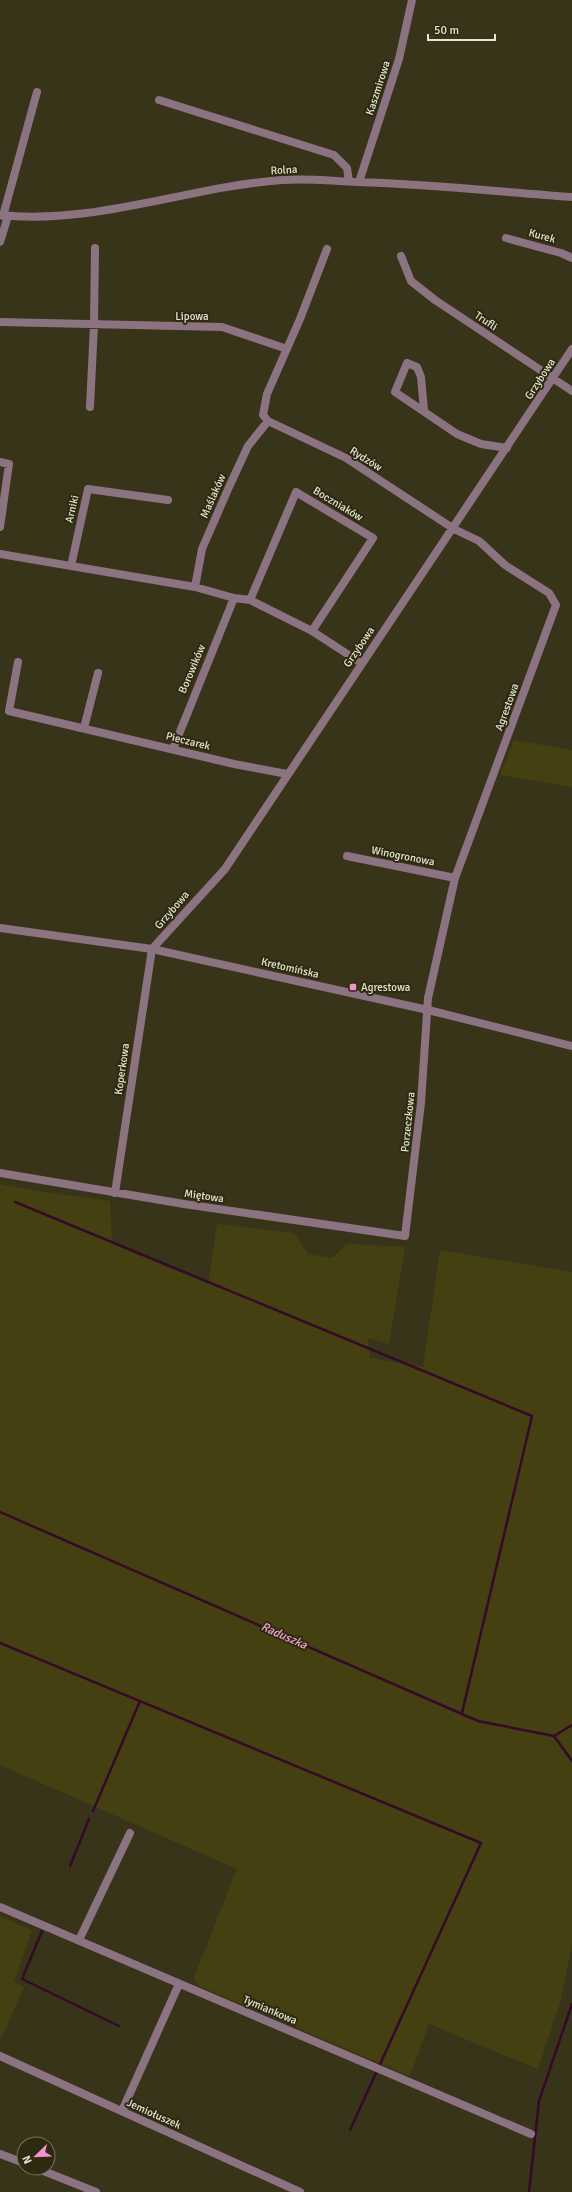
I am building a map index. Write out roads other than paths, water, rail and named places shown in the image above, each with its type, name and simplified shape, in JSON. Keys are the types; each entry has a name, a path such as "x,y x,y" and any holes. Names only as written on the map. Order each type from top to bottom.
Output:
{"street":[{"name":"Kaszmirowa","path":"359,182 399,59 412,0"},
{"path":"0,242 4,216 37,92"},
{"path":"159,100 334,156 347,168 349,181"},
{"name":"Rolna","path":"4,216 42,217 83,214 171,197 282,180 349,181 572,197"},
{"name":"Kurek","path":"506,238 561,253 572,258"},
{"path":"90,407 96,248"},
{"name":"Maślaków","path":"195,587 202,549 248,446 265,418 267,394 287,349 327,249"},
{"name":"Trufli","path":"400,256 411,281 435,300 572,391"},
{"name":"Lipowa","path":"0,322 222,327 287,349"},
{"name":"Grzybowa","path":"152,949 225,869 361,663 454,529 554,379 572,349"},
{"path":"424,410 421,377 417,367 406,363 395,392 424,410 457,434 481,444 507,448"},
{"name":"Rydzów","path":"265,418 346,458 454,529"},
{"path":"0,462 9,464 0,527"},
{"name":"Arniki","path":"71,566 88,489 168,500"},
{"name":"Boczniaków","path":"250,600 296,492 373,538 312,631"},
{"name":"Agrestowa","path":"428,1010 428,998 455,878 556,605 549,593 506,565 479,541 454,529"},
{"path":"0,554 195,587 234,598 250,600 312,631 361,663"},
{"name":"Borowików","path":"173,749 234,598"},
{"name":"Pieczarek","path":"18,662 9,711 234,764 287,774"},
{"path":"84,728 98,673"},
{"name":"Winogronowa","path":"347,856 455,878"},
{"name":"Kretomińska","path":"0,928 152,949 428,1010 572,1046"},
{"name":"Koperkowa","path":"115,1193 152,949"},
{"name":"Porzeczkowa","path":"405,1236 422,1104 428,1010"},
{"name":"Miętowa","path":"0,1173 115,1193 405,1236"},
{"path":"79,1940 130,1834"},
{"name":"Tymiankowa","path":"0,1907 531,2134"},
{"path":"122,2112 179,1984"},
{"name":"Jemiołuszek","path":"0,2056 300,2192"},
{"path":"0,2154 16,2160"},
{"path":"56,2176 96,2192"}],"waterway":[{"path":"15,1202 532,1416 462,1713"},
{"name":"Raduszka","path":"0,1512 478,1721 554,1736 572,1725"},
{"path":"0,1643 481,1843 350,2130"},
{"path":"93,1811 140,1701"},
{"path":"554,1736 572,1761"},
{"path":"70,1866 89,1819"},
{"path":"42,1931 22,1979 119,2026"},
{"path":"529,2192 539,2101 572,2004"}],"place":[{"name":"Agrestowa","path":"353,987"}]}
